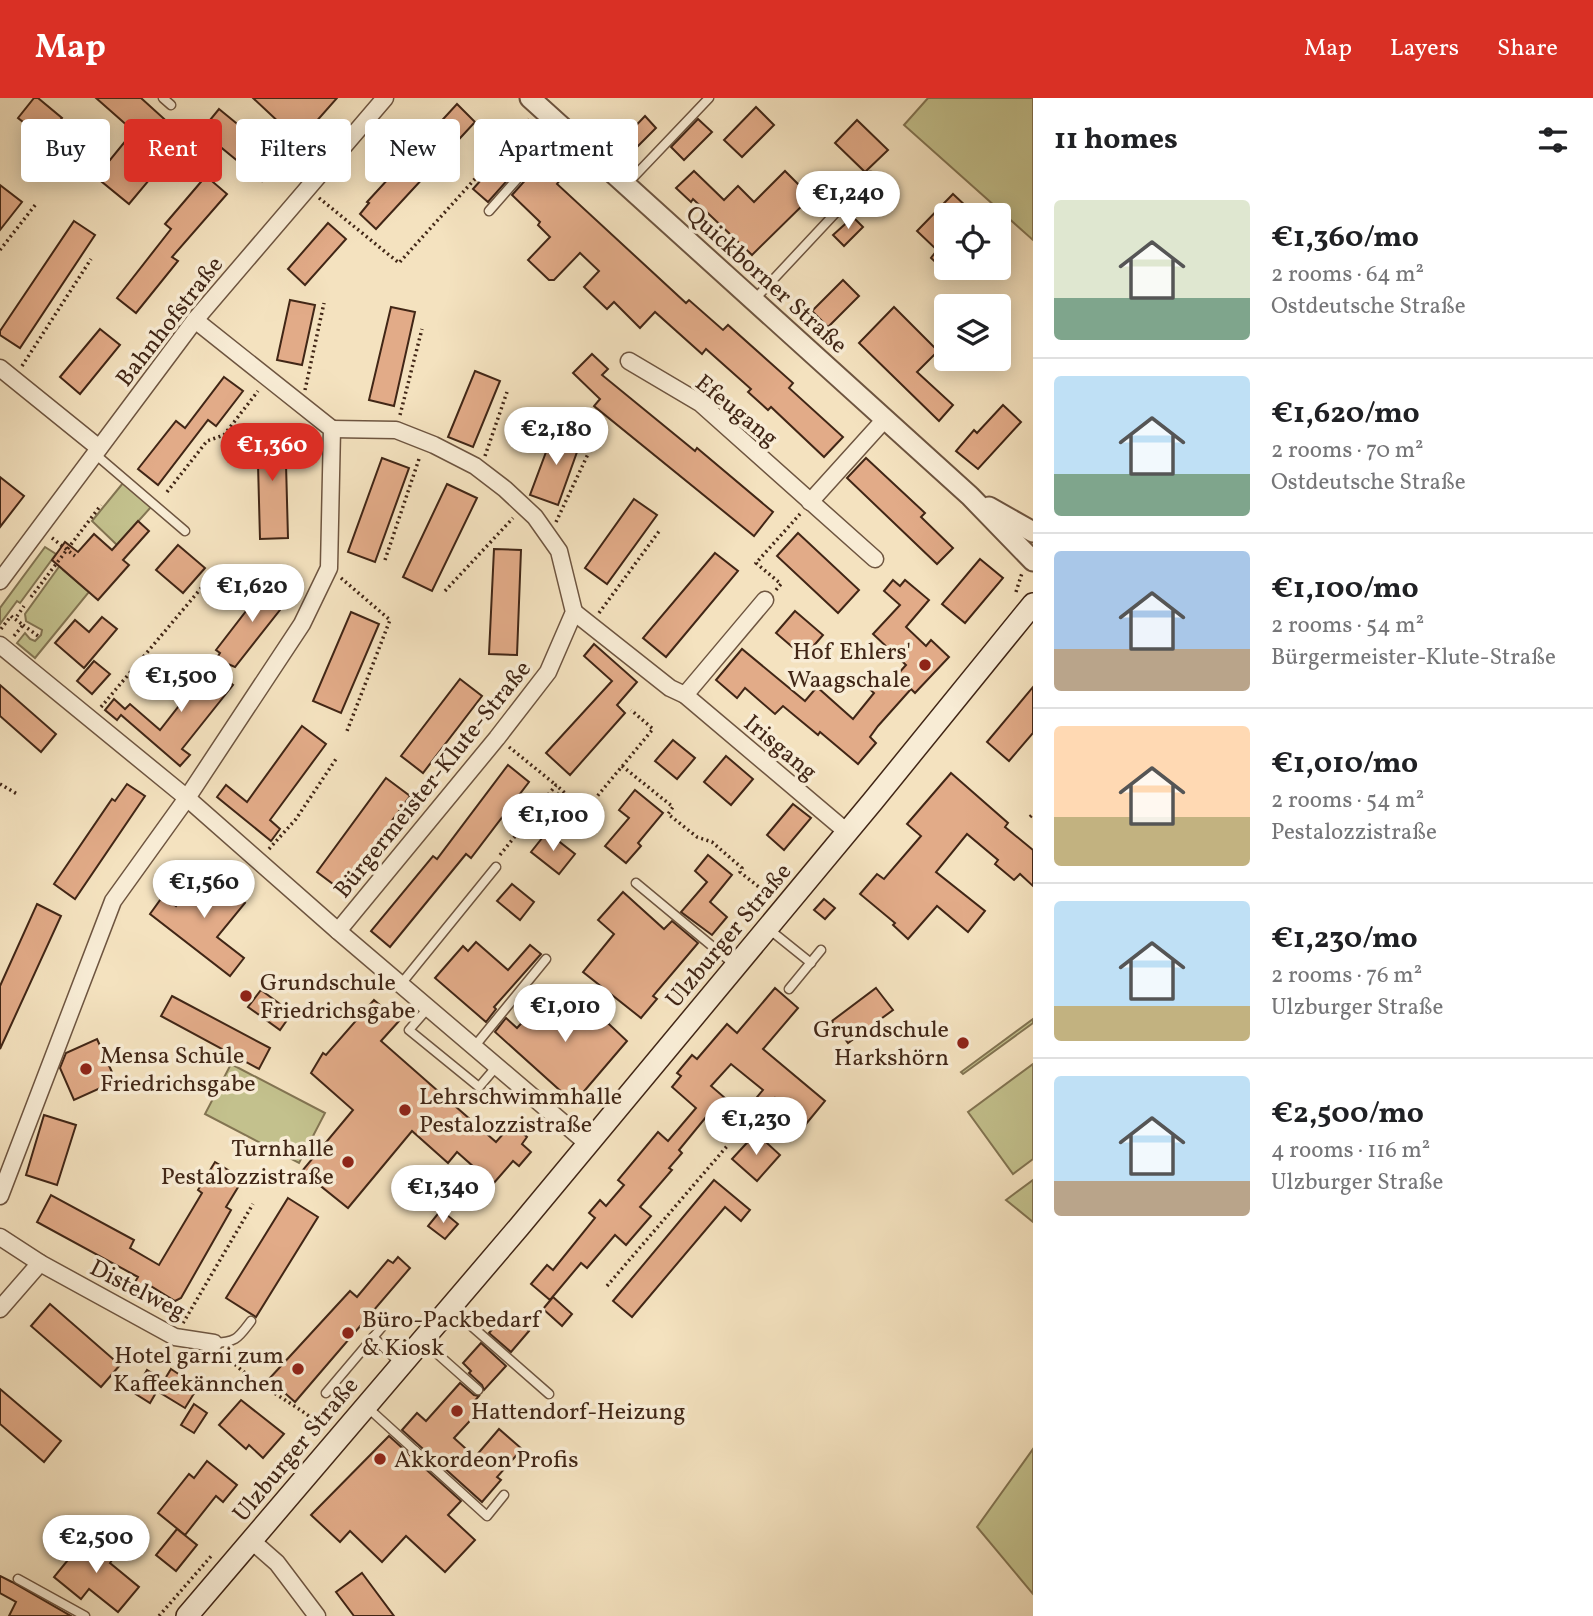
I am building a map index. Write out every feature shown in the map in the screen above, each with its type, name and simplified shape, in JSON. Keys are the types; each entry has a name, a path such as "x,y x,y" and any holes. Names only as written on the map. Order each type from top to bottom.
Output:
{"main road":[{"name":"Ulzburger Straße","path":"187,1616 588,1144 847,832 1029,596"}],"street":[{"name":"Bahnhofstraße","path":"0,581 195,320 385,98"},
{"name":"Quickborner Straße","path":"535,102 554,119"},
{"name":"Quickborner Straße","path":"625,182 970,496 1033,561"},
{"path":"195,320 332,429 396,430 426,441 480,470 536,517 559,551 574,612"},
{"name":"Efeugang","path":"629,361 700,403 875,559"},
{"path":"0,368 97,451"},
{"path":"810,502 885,419"},
{"path":"0,1196 113,901 187,798 302,624 329,568 332,429"},
{"name":"Quickborner Straße","path":"970,496 1033,532"},
{"path":"685,695 765,600"},
{"name":"Irisgang","path":"574,612 670,688 685,695 847,832"},
{"name":"Bürgermeister-Klute-Straße","path":"338,931 548,672 574,612"},
{"path":"2,646 187,798 588,1144"},
{"name":"Distelweg","path":"0,1237 40,1263 175,1337 215,1343"},
{"path":"0,1309 40,1263"},
{"path":"252,1541 277,1563 317,1616"}],"lane":[{"path":"163,98 171,105"},
{"path":"627,184 709,98"},
{"path":"753,301 870,176"},
{"path":"489,211 515,182"},
{"path":"97,451 185,531"},
{"path":"401,984 496,867"},
{"path":"636,883 736,966"},
{"path":"767,928 810,963"},
{"path":"789,989 821,950"},
{"path":"474,1047 545,959"},
{"path":"428,1008 409,1030 479,1087 497,1066"},
{"path":"450,1307 549,1394"},
{"path":"215,1343 232,1342 239,1338 251,1321"},
{"path":"326,1393 387,1321"},
{"path":"373,1337 401,1364"},
{"path":"422,1340 478,1390"},
{"path":"365,1405 487,1516 505,1495"},
{"path":"18,1579 85,1616"}],"path":[{"path":"307,189 399,263 535,102"},
{"path":"0,250 36,204"},
{"path":"13,379 90,259"},
{"path":"302,406 324,303"},
{"path":"396,430 422,329"},
{"path":"167,492 207,441 224,435 268,378"},
{"path":"480,470 506,392"},
{"path":"385,560 426,441"},
{"path":"549,537 588,454"},
{"path":"765,600 771,597 780,584 756,563 810,502"},
{"path":"31,597 101,505"},
{"path":"445,591 524,506"},
{"path":"39,528 75,556"},
{"path":"590,624 660,530"},
{"path":"91,719 219,567"},
{"path":"329,568 390,620 347,731"},
{"path":"1020,583 1029,596"},
{"path":"15,619 24,606"},
{"path":"0,630 10,616 38,636"},
{"path":"2,646 23,625"},
{"path":"497,738 585,811 653,729 631,710"},
{"path":"258,861 296,819 336,759"},
{"path":"622,766 673,807 668,814 697,837 712,842 742,868 740,872 770,896"},
{"path":"0,784 17,794"},
{"path":"496,867 499,856 556,785"},
{"path":"607,1286 729,1144"},
{"path":"175,1337 253,1204"},
{"path":"215,1343 240,1371 323,1426"}],"shaded area":[{"path":"928,98 1033,98 1033,240 1011,220 1011,203 991,203 904,125"},
{"path":"123,483 151,507 117,545 92,521"},
{"path":"45,547 56,554 20,603 17,601 0,624 0,608"},
{"path":"66,557 63,570 89,592 35,658 17,643 25,633 35,641 41,635 42,630 26,621 25,614"},
{"path":"558,793 585,815 571,833 544,811"},
{"path":"1033,1019 1033,1023 963,1074 961,1072"},
{"path":"231,1064 325,1113 299,1163 205,1114"},
{"path":"1033,1064 1033,1159 1013,1174 968,1112"},
{"path":"1033,1180 1033,1222 1006,1200"},
{"path":"1033,1449 1033,1594 977,1527"}],"building":[{"path":"34,98 38,98 62,118 21,120 18,118"},
{"path":"96,98 141,98 164,119 124,119 124,123"},
{"path":"253,98 337,98 318,119 275,119"},
{"path":"457,104 474,123 460,138 460,119 443,119"},
{"path":"756,107 774,125 742,157 724,140"},
{"path":"219,109 236,123 236,160 222,148 222,119 211,119"},
{"path":"645,116 656,128 638,146 638,123"},
{"path":"698,119 712,132 684,160 671,147"},
{"path":"857,120 888,150 865,172 835,143"},
{"path":"124,143 124,182 147,182 129,204 102,182 110,182 110,160"},
{"path":"694,171 724,200 738,186 754,202 785,171 811,197 752,255 693,199 691,202 676,188"},
{"path":"201,182 213,182 227,194 172,257 178,261 136,313 117,298 171,229 165,224"},
{"path":"385,182 419,182 376,229 360,214 369,203 367,202"},
{"path":"479,182 506,182 488,202 473,189"},
{"path":"524,182 558,182 557,184 686,303 689,300 723,330 728,325 793,383 789,388 843,437 824,457 771,407 768,410 748,392 751,389 706,349 702,354 655,312 640,328 614,302 607,309 584,287 599,271 580,253 554,280 549,280 528,260 550,237 538,225 540,222 512,195"},
{"path":"0,185 22,202 0,230"},
{"path":"953,194 963,203 944,203"},
{"path":"934,214 934,247 917,231"},
{"path":"853,217 863,227 844,246 833,235"},
{"path":"74,221 95,235 20,348 0,335 0,331"},
{"path":"328,223 346,239 305,285 288,269"},
{"path":"843,280 859,296 828,327 812,311"},
{"path":"290,300 315,305 302,365 277,360"},
{"path":"391,307 415,312 394,406 369,400"},
{"path":"894,307 934,347 934,355 917,372 953,405 939,421 859,343"},
{"path":"100,329 120,345 80,394 60,377"},
{"path":"592,354 608,369 602,375 695,451 697,448 773,512 754,536 594,406 600,399 573,373"},
{"path":"475,371 500,381 473,447 448,437"},
{"path":"224,377 243,391 216,426 208,420 158,485 138,469 176,421 185,428"},
{"path":"1003,405 1021,422 978,469 956,451 974,430 977,433"},
{"path":"257,427 285,427 288,538 260,539"},
{"path":"555,428 582,438 558,505 530,495"},
{"path":"382,458 409,468 375,562 348,552"},
{"path":"866,458 925,513 921,517 953,548 937,564 847,478"},
{"path":"0,477 24,496 0,527"},
{"path":"447,484 477,498 432,591 403,577"},
{"path":"634,499 657,515 607,584 585,568"},
{"path":"138,521 149,531 123,560 129,565 98,600 52,560 65,542 78,552 94,534 112,550"},
{"path":"798,533 859,590 838,613 777,556"},
{"path":"178,545 205,568 183,593 156,570"},
{"path":"494,549 521,550 517,655 489,654"},
{"path":"715,553 738,571 666,657 643,638"},
{"path":"980,559 1003,578 965,623 942,604"},
{"path":"270,580 291,596 235,667 216,659 220,653 216,650"},
{"path":"893,580 900,586 905,580 929,600 906,627 926,646 931,640 949,657 915,693 911,689 878,726 870,737 876,743 858,764 783,706 775,714 745,688 737,698 716,680 742,649 805,701 817,687 853,719 874,693 866,686 876,675 888,685 906,665 873,634 900,605 884,591"},
{"path":"795,611 823,635 804,657 776,633"},
{"path":"351,612 379,624 341,713 313,701"},
{"path":"102,617 117,629 84,668 55,643 75,620 89,632"},
{"path":"594,644 637,682 617,705 625,713 570,775 546,753 612,681 584,656"},
{"path":"94,661 110,674 92,694 77,681"},
{"path":"214,661 230,673 225,679 233,685 182,749 190,755 180,766 121,715 117,720 105,710 114,699 125,709 130,704 160,730"},
{"path":"460,679 482,696 423,773 401,756"},
{"path":"0,685 56,734 41,752 0,716"},
{"path":"1033,687 1033,733 1009,761 987,742"},
{"path":"302,726 326,744 270,820 280,829 271,841 217,797 226,785 247,802"},
{"path":"673,740 695,758 677,779 655,761"},
{"path":"726,756 753,779 731,805 704,782"},
{"path":"508,765 529,782 471,858 466,854 390,947 371,931 433,856 437,859"},
{"path":"951,773 1008,823 1005,827 1033,850 1033,886 1020,874 1014,880 995,864 998,860 967,834 936,872 985,911 968,932 937,906 908,939 893,925 895,923 860,894 877,874 884,879 921,836 907,824"},
{"path":"386,778 410,796 341,890 317,872"},
{"path":"127,784 145,796 75,899 54,884 112,799 115,801"},
{"path":"635,790 663,813 638,843 641,846 626,863 605,846 629,818 619,810"},
{"path":"793,804 811,818 784,850 767,835"},
{"path":"547,832 575,854 559,874 531,852"},
{"path":"708,855 732,875 710,902 727,917 712,935 681,912 707,882 695,871"},
{"path":"204,870 245,903 217,937 244,958 230,976 150,914 163,896 176,906"},
{"path":"512,884 534,902 520,920 497,901"},
{"path":"623,892 664,929 672,921 698,943 653,996 657,999 641,1018 583,972 614,934 598,920"},
{"path":"824,899 835,908 825,919 814,910"},
{"path":"37,904 61,916 0,1049 0,986"},
{"path":"476,942 508,970 530,945 541,954 494,1007 496,1009 486,1022 435,978 463,946 468,951"},
{"path":"775,988 798,1008 763,1049 825,1101 806,1124 775,1098 748,1130 737,1121 763,1090 731,1064 711,1086 732,1104 722,1116 716,1110 708,1119 706,1117 679,1150 682,1153 669,1168 672,1170 640,1207 651,1216 626,1245 615,1235 587,1268 581,1263 550,1300 531,1284 547,1265 553,1270 595,1218 589,1213 600,1200 606,1206 624,1185 618,1180 658,1132 668,1141 696,1108 672,1087 681,1076 677,1073 692,1055 697,1059 727,1024 737,1033"},
{"path":"876,988 893,1010 848,1043 832,1021"},
{"path":"261,990 292,1013 280,1030 248,1007"},
{"path":"172,996 270,1048 259,1069 161,1016"},
{"path":"546,996 564,1013 579,996 627,1041 574,1103 495,1032 506,1018 517,1028"},
{"path":"374,1000 399,1021 381,1041 496,1142 512,1124 527,1137 522,1144 531,1152 519,1166 513,1161 493,1184 457,1152 448,1163 412,1131 348,1208 302,1171 353,1110 311,1073 323,1053 326,1055"},
{"name":"Mensa Schule Friedrichsgabe","path":"97,1039 116,1081 74,1100 60,1068 66,1053"},
{"path":"44,1115 76,1125 57,1185 26,1175"},
{"path":"756,1133 780,1155 757,1181 732,1159"},
{"path":"215,1162 243,1179 226,1207 231,1210 181,1298 175,1301 149,1285 146,1291 134,1284 138,1277 37,1222 51,1195 134,1240 130,1248 159,1265 202,1193 198,1190"},
{"path":"714,1180 750,1210 741,1221 725,1207 632,1317 613,1301"},
{"path":"288,1198 318,1217 256,1317 226,1298"},
{"path":"441,1210 458,1224 445,1239 428,1226"},
{"path":"398,1257 410,1268 295,1402 269,1379 350,1291 357,1297 388,1260 393,1263"},
{"path":"553,1297 572,1314 562,1326 543,1309"},
{"path":"50,1304 120,1365 101,1387 31,1326"},
{"path":"507,1312 529,1331 511,1352 489,1333"},
{"path":"481,1343 506,1366 484,1390 463,1363"},
{"path":"171,1369 198,1387 185,1408 157,1391 150,1403 134,1393 147,1370 164,1381"},
{"path":"460,1383 479,1396 472,1404 479,1411 454,1438 475,1457 499,1429 522,1449 497,1477 501,1480 482,1502 402,1430 417,1413 426,1421"},
{"path":"0,1389 61,1441 44,1462 0,1424"},
{"path":"241,1400 284,1434 263,1458 249,1445 246,1449 219,1425"},
{"path":"194,1404 207,1413 194,1433 181,1425"},
{"path":"389,1436 461,1501 448,1515 475,1540 445,1572 406,1536 382,1562 350,1531 340,1542 311,1515"},
{"path":"207,1461 237,1485 223,1502 216,1496 185,1535 158,1513 189,1474 194,1478"},
{"path":"177,1529 197,1545 176,1571 156,1555"},
{"path":"89,1534 115,1556 110,1563 139,1587 118,1612 89,1589 81,1599 54,1577"},
{"path":"362,1573 394,1616 354,1616 336,1592"},
{"path":"0,1576 71,1616 9,1616 16,1602 0,1593"}],"place":[{"name":"Hof Ehlers' Waagschale","path":"925,665"},
{"name":"Grundschule Friedrichsgabe","path":"246,996"},
{"name":"Grundschule Harkshörn","path":"963,1043"},
{"name":"Mensa Schule Friedrichsgabe","path":"86,1069"},
{"name":"Lehrschwimmhalle Pestalozzistraße","path":"405,1110"},
{"name":"Turnhalle Pestalozzistraße","path":"348,1162"},
{"name":"Büro-Packbedarf & Kiosk","path":"348,1333"},
{"name":"Hotel garni zum Kaffeekännchen","path":"298,1369"},
{"name":"Hattendorf-Heizung","path":"457,1411"},
{"name":"Akkordeon Profis","path":"380,1459"}]}
